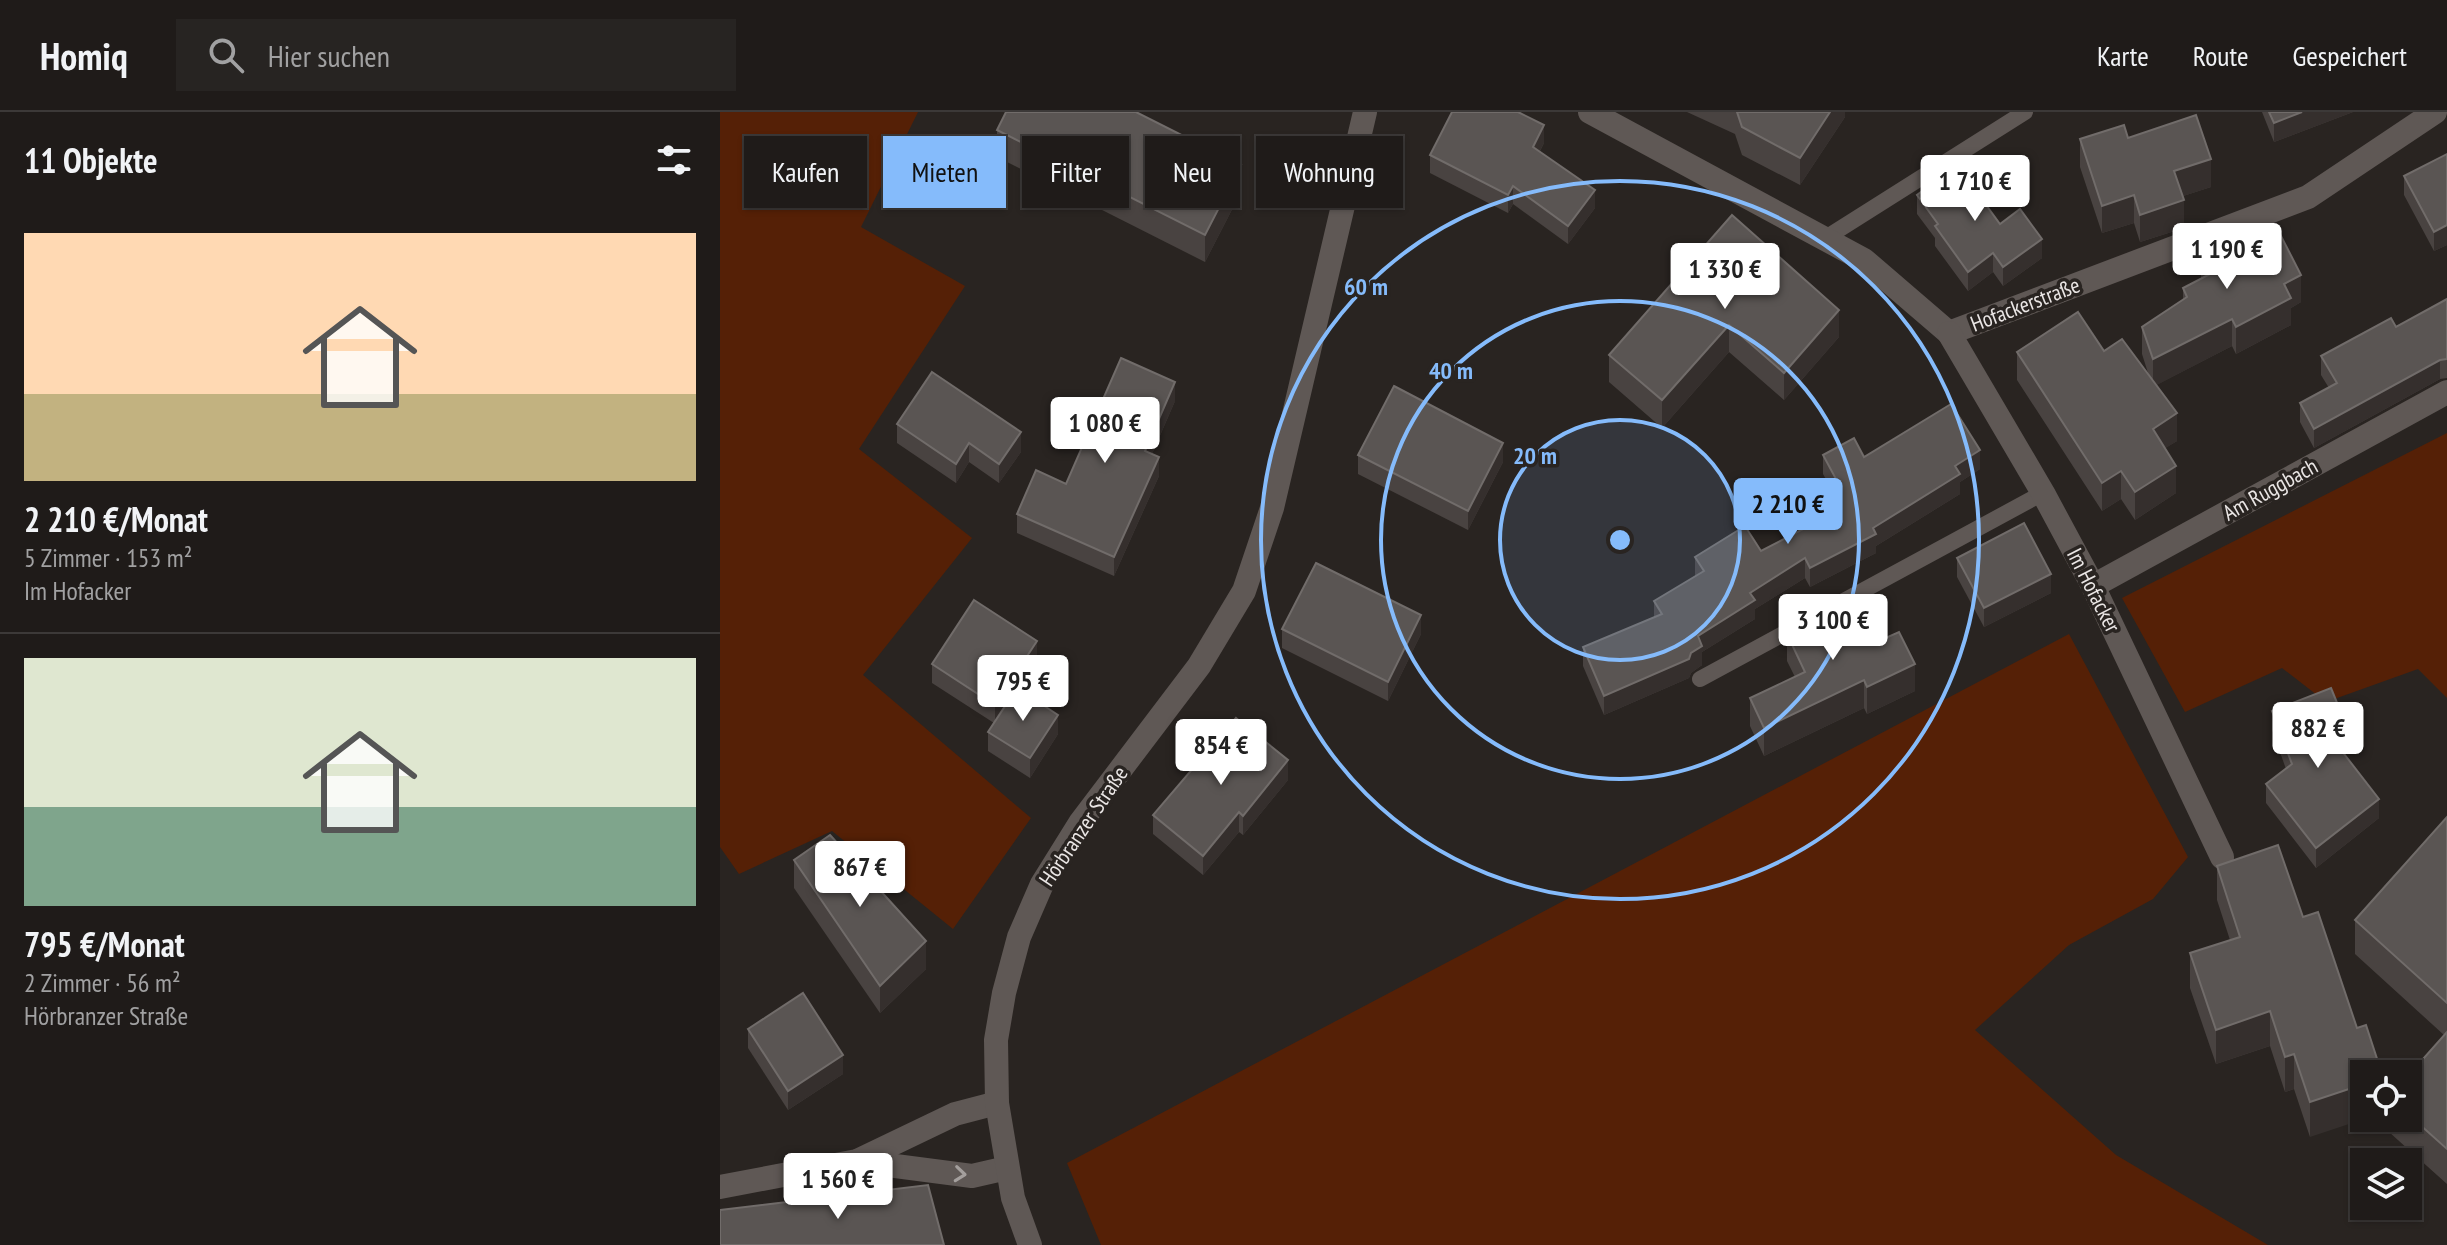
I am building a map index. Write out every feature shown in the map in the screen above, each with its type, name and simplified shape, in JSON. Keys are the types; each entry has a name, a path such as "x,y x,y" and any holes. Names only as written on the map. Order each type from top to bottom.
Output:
{"street":[{"name":"Hörbranzer Straße","path":"1030,1245 1013,1198 997,1103 996,1040 1004,993 1019,937 1042,884 1080,823 1199,666 1244,591 1272,508 1365,112"},
{"name":"Hofackerstraße","path":"1590,112 1864,260 1949,333 2308,197 2435,112"},
{"name":"Im Hofacker","path":"1949,333 2043,493 2093,586 2222,857"},
{"name":"Am Ruggbach","path":"2093,586 2447,392"},
{"path":"720,1187 857,1161 955,1114 997,1103"},
{"path":"857,1161 972,1176 1007,1168"}],"lane":[{"path":"1824,239 2025,112"},
{"path":"1700,679 2043,493"}],"shaded area":[{"path":"720,112 918,112 906,136 883,136 883,183 861,227 965,286 859,449 972,538 863,675 1031,818 953,929 832,831 739,874 720,847"},
{"path":"2447,433 2447,698 2418,669 2326,702 2282,668 2185,712 2122,598"},
{"path":"2069,634 2188,857 2153,899 2069,945 1975,1030 2116,1155 2268,1245 1101,1245 1067,1163"}],"building":[{"path":"1006,112 1136,112 1184,136 1145,136 1145,205 1129,197 1129,136 1022,136 1022,143 997,130"},
{"path":"1452,112 1518,112 1544,125 1533,147 1595,190 1568,226 1513,186 1508,195 1430,155"},
{"path":"1737,112 1830,112 1800,158 1742,127"},
{"path":"2269,112 2302,112 2274,123"},
{"path":"2196,115 2211,159 2174,171 2184,200 2140,215 2134,195 2102,206 2080,139 2124,125 2128,138"},
{"path":"2447,154 2447,225 2434,232 2404,176"},
{"path":"1957,165 2000,224 2020,209 2042,239 2003,267 1993,253 1968,272 1917,195"},
{"path":"1152,208 1219,208 1205,235"},
{"path":"1732,215 1839,310 1784,373 1729,325 1662,400 1609,355"},
{"path":"2256,229 2262,241 2279,232 2301,275 2284,284 2291,298 2236,327 2232,319 2153,359 2142,327 2187,297 2183,288 2210,274 2201,257"},
{"path":"2447,299 2447,359 2314,429 2300,403 2337,383 2321,356 2391,318 2396,327"},
{"path":"2078,312 2104,351 2122,339 2177,413 2153,429 2176,466 2135,492 2121,471 2102,483 2017,352"},
{"path":"1121,358 1175,382 1145,451 1159,457 1114,557 1017,514 1036,470 1066,484"},
{"path":"932,372 1021,432 999,464 969,443 956,464 897,424"},
{"path":"1394,386 1503,443 1468,511 1358,455"},
{"path":"1951,404 1980,450 1955,466 1960,474 1873,528 1876,534 1810,568 1805,558 1750,593 1755,600 1698,636 1702,646 1691,653 1689,659 1604,696 1583,647 1662,614 1654,601 1704,571 1695,557 1745,526 1761,551 1826,517 1812,491 1836,479 1823,455 1854,438 1864,457"},
{"path":"2024,523 2051,574 1984,608 1957,558"},
{"path":"1316,563 1421,615 1388,682 1282,629"},
{"path":"1859,599 1879,641 1899,632 1915,664 1867,687 1864,680 1764,728 1750,698 1805,672 1787,634"},
{"path":"974,600 1037,641 995,705 932,664"},
{"path":"1017,688 1058,715 1030,758 988,732"},
{"path":"2331,688 2344,720 2324,728 2379,799 2316,848 2266,784 2292,764 2272,711"},
{"path":"1236,718 1288,760 1243,816 1239,812 1203,856 1153,815"},
{"path":"2447,817 2447,1003 2355,920"},
{"path":"830,835 926,941 880,986 794,860"},
{"path":"2278,845 2303,917 2318,912 2357,1028 2366,1025 2377,1060 2350,1060 2350,1089 2310,1102 2294,1054 2285,1057 2270,1011 2216,1030 2190,953 2240,937 2217,866"},
{"path":"803,993 843,1055 788,1091 748,1029"},
{"path":"2447,1032 2447,1149 2422,1127 2422,1060"},
{"path":"928,1185 944,1245 720,1245 720,1210"}]}
